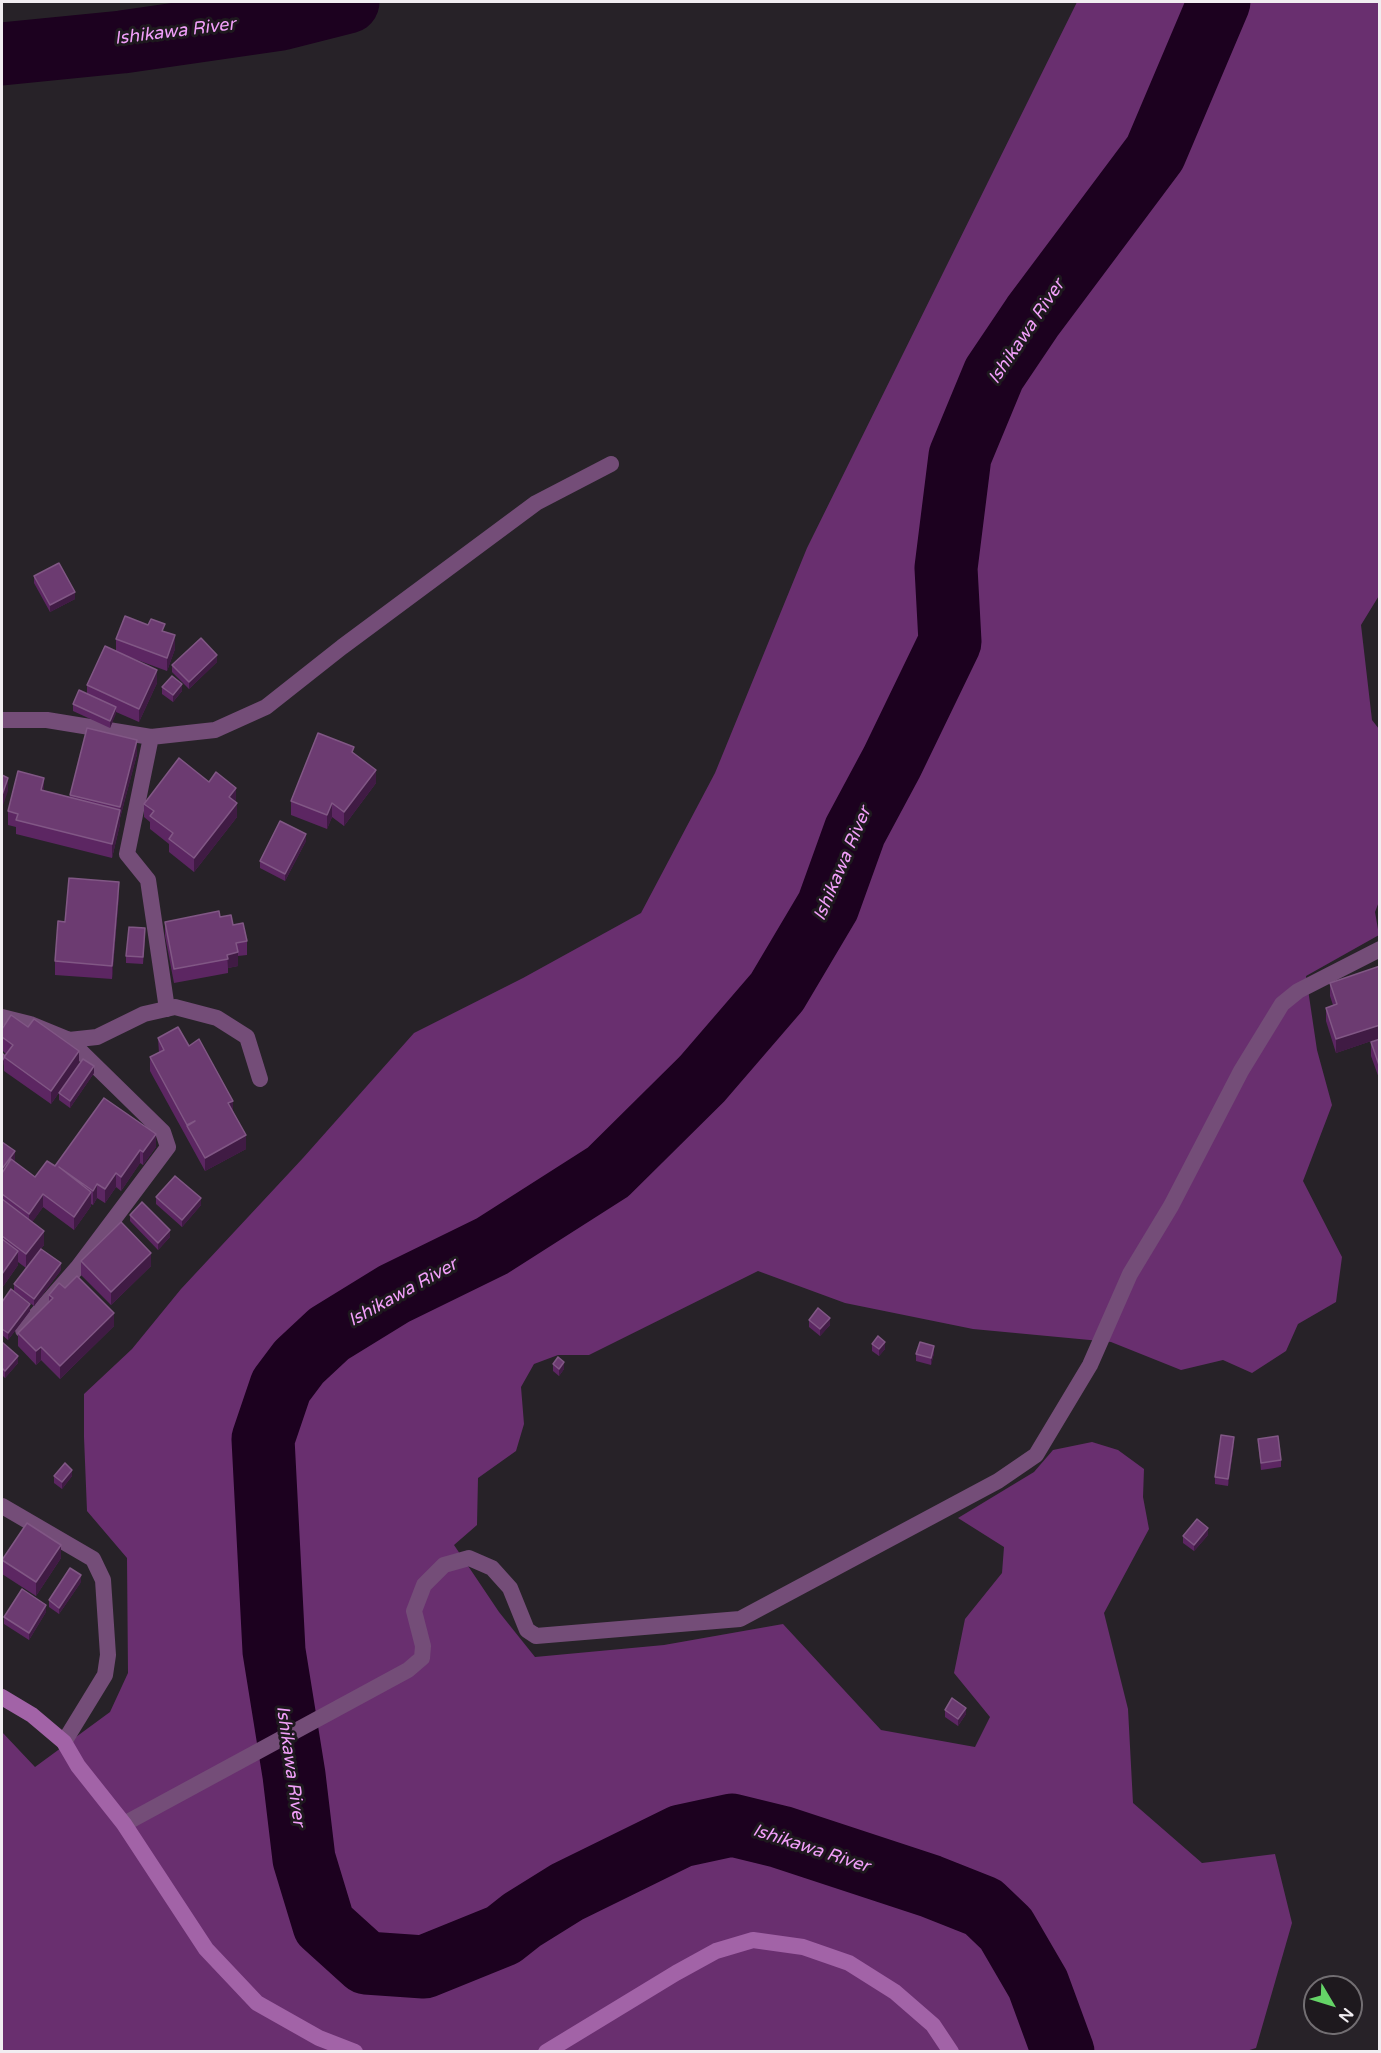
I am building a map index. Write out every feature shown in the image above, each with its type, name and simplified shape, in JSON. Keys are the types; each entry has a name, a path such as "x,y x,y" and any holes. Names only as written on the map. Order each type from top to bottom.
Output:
{"main road":[{"path":"2,1697 32,1715 64,1742 78,1766 124,1824 206,1949 257,2003 319,2038 355,2052"},
{"path":"546,2052 706,1956 753,1940 802,1947 849,1963 895,1992 933,2025 951,2052"}],"street":[{"path":"2,720 46,720 151,737 215,730 266,707 342,647 536,503 611,464"},
{"path":"151,737 127,854 148,880 167,1009"},
{"path":"124,1824 408,1670 422,1658 423,1646 414,1611 424,1586 444,1565 469,1557 492,1568 510,1588 527,1630 536,1636 740,1618 998,1480 1036,1455 1090,1365 1130,1274 1171,1206 1241,1071 1282,1004 1298,991 1380,949"},
{"path":"69,1040 97,1037 144,1014 175,1007 217,1018 247,1037 260,1079"},
{"path":"2,1017 30,1024 69,1040 163,1132 168,1148 78,1267 23,1330"},
{"path":"2,1506 93,1559 103,1580 108,1655 105,1675 64,1742"}],"shaded area":[{"path":"1077,2 1379,2 1380,594 1361,625 1372,720 1379,729 1380,899 1375,912 1379,935 1306,976 1317,1050 1332,1105 1303,1181 1342,1257 1336,1302 1298,1324 1286,1351 1252,1373 1223,1360 1181,1370 1111,1342 973,1329 845,1303 758,1271 589,1355 558,1355 534,1364 521,1387 524,1424 516,1451 478,1478 477,1525 454,1545 499,1612 535,1657 664,1645 783,1624 881,1730 975,1747 990,1717 954,1673 965,1619 1002,1573 1004,1547 958,1518 1034,1472 1053,1450 1092,1442 1118,1450 1144,1469 1143,1497 1149,1529 1104,1613 1128,1709 1133,1803 1202,1863 1275,1854 1292,1923 1256,2048 1243,2052 2,2051 2,1732 35,1767 110,1712 128,1673 127,1558 87,1511 84,1394 132,1349 181,1289 303,1158 414,1033 523,978 641,913 715,773 807,548"}],"building":[{"path":"59,563 75,592 50,605 34,576"},
{"path":"125,616 148,625 151,619 165,624 162,631 175,635 167,658 116,639"},
{"path":"201,638 217,655 189,682 172,665"},
{"path":"105,646 157,670 139,709 87,685"},
{"path":"172,676 182,684 173,695 162,687"},
{"path":"79,690 116,707 110,721 73,704"},
{"path":"87,728 137,740 120,807 70,795"},
{"path":"318,733 354,747 352,752 376,770 344,812 332,803 327,815 291,801"},
{"path":"179,758 209,782 216,772 236,788 229,797 237,803 194,858 169,839 173,833 150,816 154,811 144,804"},
{"path":"18,771 44,778 41,790 120,810 112,844 16,820 18,814 8,811"},
{"path":"2,775 8,778 2,795"},
{"path":"280,821 306,834 285,874 260,861"},
{"path":"69,878 119,882 112,966 55,961 58,921 65,922"},
{"path":"219,911 220,917 231,915 233,925 243,923 247,941 236,943 238,952 227,955 228,959 174,969 165,922"},
{"path":"129,927 145,928 143,957 126,956"},
{"path":"1380,966 1380,1025 1336,1039 1326,1008 1337,1004 1330,983"},
{"path":"11,1015 28,1027 34,1019 79,1051 51,1091 4,1057 13,1045 2,1037 2,1029"},
{"path":"178,1027 189,1046 199,1039 233,1101 228,1103 246,1135 205,1158 187,1126 195,1121 187,1125 150,1057 164,1050 158,1038"},
{"path":"1380,1039 1380,1068 1371,1042"},
{"path":"83,1059 94,1066 70,1101 59,1093"},
{"path":"104,1098 156,1134 143,1152 140,1150 121,1177 116,1173 105,1189 97,1184 93,1191 59,1167 91,1192 74,1217 43,1194 29,1214 2,1194 2,1173 11,1159 35,1177 47,1161 55,1166"},
{"path":"2,1142 15,1151 2,1169"},
{"path":"175,1176 201,1198 182,1220 156,1197"},
{"path":"2,1199 44,1231 26,1254 2,1236"},
{"path":"142,1202 170,1230 158,1243 130,1215"},
{"path":"121,1222 151,1253 111,1292 81,1261"},
{"path":"2,1239 18,1251 2,1274"},
{"path":"41,1249 61,1263 34,1299 14,1284"},
{"path":"77,1276 114,1313 60,1366 41,1347 36,1351 18,1333 53,1298 49,1295 59,1283 65,1288"},
{"path":"11,1289 30,1304 8,1333 2,1329 2,1302"},
{"path":"818,1308 830,1318 820,1329 809,1320"},
{"path":"878,1336 885,1342 879,1349 872,1344"},
{"path":"2,1342 18,1356 5,1371 2,1368"},
{"path":"920,1342 934,1346 931,1358 916,1354"},
{"path":"558,1357 564,1362 559,1369 553,1364"},
{"path":"1221,1435 1234,1437 1228,1479 1215,1477"},
{"path":"1278,1436 1281,1460 1261,1463 1258,1439"},
{"path":"65,1463 72,1470 62,1482 54,1476"},
{"path":"1197,1519 1208,1528 1194,1545 1183,1536"},
{"path":"27,1523 61,1545 36,1582 2,1560"},
{"path":"70,1568 81,1575 59,1608 49,1600"},
{"path":"22,1589 46,1605 29,1633 4,1617"},
{"path":"952,1698 966,1708 958,1719 945,1710"}],"waterway":[{"name":"Ishikawa River","path":"2,54 122,42 281,19 348,2"},
{"name":"Ishikawa River","path":"1063,2052 1038,1984 1006,1929 983,1907 930,1886 781,1837 732,1825 681,1836 567,1892 522,1920 503,1935 424,1967 366,1963 324,1925 304,1859 294,1775 274,1651 263,1439 281,1386 299,1362 329,1334 394,1294 492,1246 608,1172 702,1079 777,992 828,906 855,831 892,762 950,642 946,568 960,456 994,374 1033,316 1155,153 1219,2"}]}
